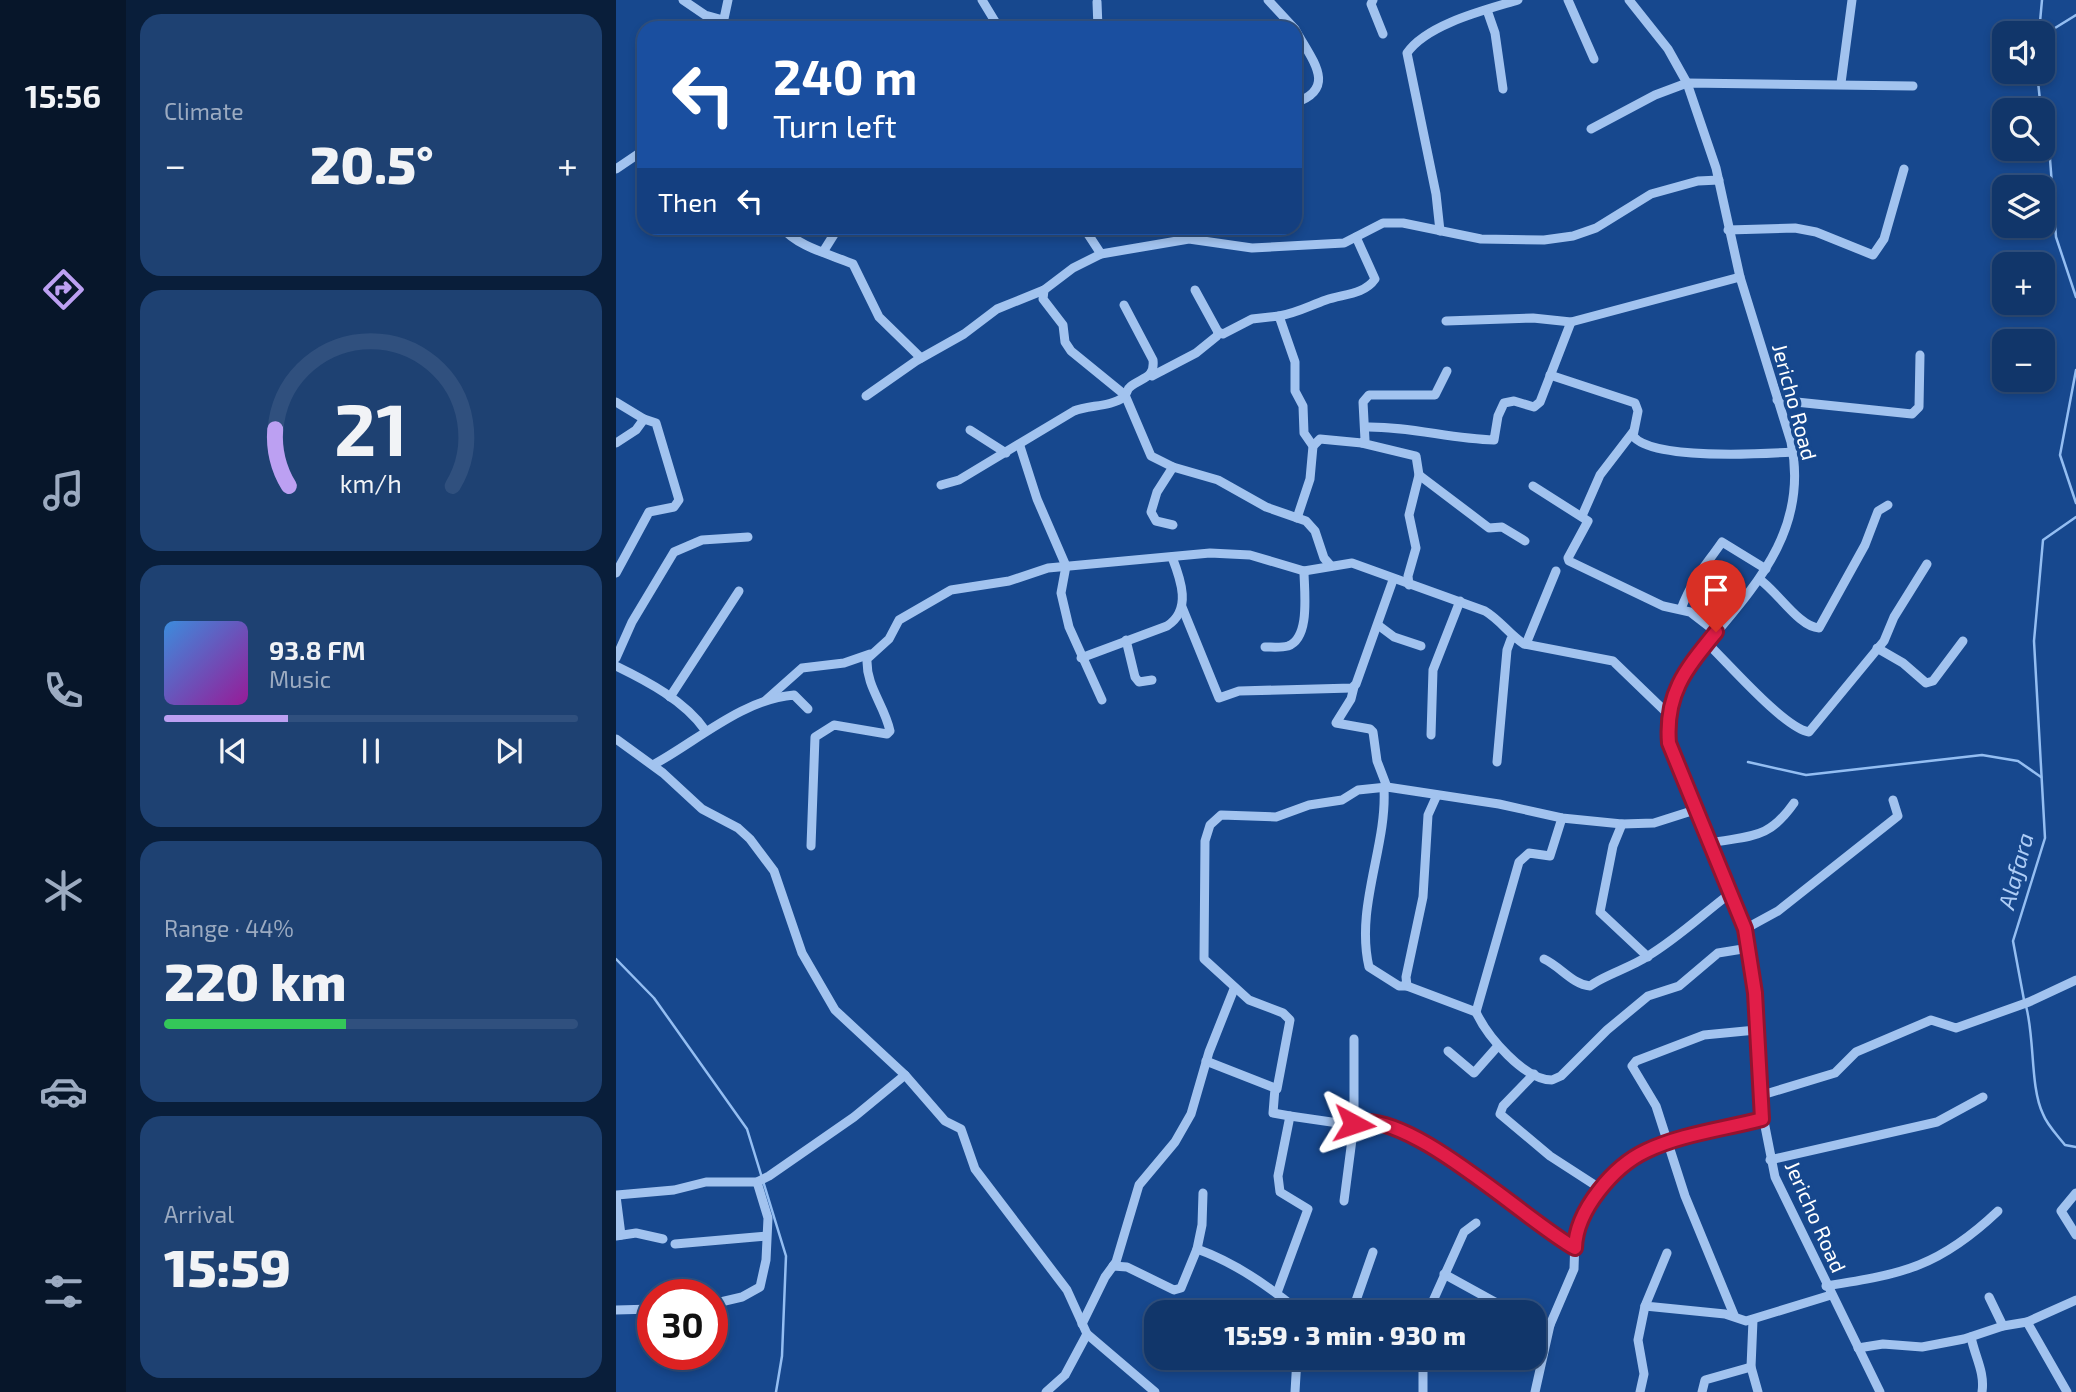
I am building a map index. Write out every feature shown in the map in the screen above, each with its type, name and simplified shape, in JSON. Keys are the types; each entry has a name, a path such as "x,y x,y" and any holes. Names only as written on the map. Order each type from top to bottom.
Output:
{"street":[{"path":"683,0 717,21"},
{"path":"724,21 728,0"},
{"path":"982,0 995,21"},
{"path":"1268,0 1288,21"},
{"path":"1373,0 1371,4 1383,34"},
{"path":"1440,231 1436,194 1406,53 1413,45 1464,16 1518,0"},
{"path":"1568,0 1594,59"},
{"name":"Jericho Road","path":"1629,0 1668,49 1686,83 1720,180 1728,230 1740,277 1793,452 1795,501 1766,569 1680,680 1668,714 1669,743 1745,929 1755,993 1759,1096 1770,1160 1781,1191 1826,1286 1880,1392"},
{"path":"1841,83 1852,0"},
{"path":"1097,2 1098,21"},
{"path":"1487,10 1495,33 1503,89"},
{"path":"1302,42 1318,73 1319,87 1313,97 1302,101"},
{"path":"1591,130 1655,95 1686,83 1913,86"},
{"path":"616,169 637,155"},
{"path":"1728,230 1795,228 1816,232 1873,255 1884,239 1904,169"},
{"path":"866,396 921,358 957,340 997,309 1044,290 1073,268 1101,254 1189,239 1230,246 1279,248 1344,243 1383,223 1481,239 1544,240 1573,236 1596,228 1651,194 1699,181 1720,180"},
{"path":"796,235 853,264 879,317 921,358"},
{"path":"823,251 833,235"},
{"path":"1089,235 1101,254"},
{"path":"1195,290 1218,332 1223,334 1252,319 1303,312 1327,299 1342,298 1371,284 1375,279 1356,237"},
{"path":"1446,321 1533,318 1571,322 1740,277"},
{"path":"1044,290 1043,299 1063,325 1065,342 1071,351 1125,395 1151,456 1173,467 1218,480 1266,507 1297,518 1315,531 1324,558 1331,566"},
{"path":"1124,305 1153,360 1154,369 1150,376"},
{"path":"1279,316 1295,362 1295,391 1303,406 1304,433 1313,446"},
{"path":"1365,427 1386,427 1446,438 1494,440 1498,416 1504,403 1514,401 1530,407 1537,405 1571,322"},
{"path":"941,485 960,480 1074,411 1094,408 1125,395 1130,387 1209,345 1218,332"},
{"path":"1777,400 1912,414 1919,407 1920,355"},
{"path":"1362,443 1365,427 1363,402 1369,395 1435,395 1447,371"},
{"path":"1550,375 1635,402 1638,411 1633,432 1600,475 1583,516"},
{"path":"616,402 656,423 679,500 674,507 649,512 616,573"},
{"path":"616,443 636,430 644,419"},
{"path":"970,430 1006,453"},
{"path":"1633,432 1637,441 1660,451 1735,454 1793,452"},
{"path":"1297,518 1310,479 1313,446 1320,439 1362,443 1416,456 1419,475 1409,515 1416,548 1408,576 1409,585"},
{"path":"1020,446 1037,499 1066,566 1061,593 1081,658 1102,700"},
{"path":"1173,467 1157,492 1151,512 1156,521 1173,526"},
{"path":"1419,475 1489,528 1502,527 1525,541"},
{"path":"1533,486 1583,516 1588,524 1570,554 1569,561 1663,606 1690,612 1716,632"},
{"path":"1759,579 1778,593 1792,612 1812,627 1819,628 1865,545 1878,512 1888,505"},
{"path":"616,658 632,622 674,552 702,540 748,537"},
{"path":"1681,609 1695,575 1724,542 1766,569"},
{"path":"765,701 802,668 844,663 870,654 889,639 899,620 951,590 1009,581 1037,570 1066,566 1238,552 1304,571 1326,570 1331,566 1353,563 1393,580 1460,601 1497,618 1515,638 1526,645 1613,661 1668,714"},
{"path":"1081,658 1167,626 1178,618 1184,598 1172,557"},
{"path":"1707,643 1769,705 1801,730 1810,732 1884,641 1894,617 1927,564"},
{"path":"1526,645 1556,570"},
{"path":"1265,647 1284,646 1296,640 1307,609 1304,571"},
{"path":"1393,580 1351,699 1336,723 1370,729 1373,732 1377,761 1385,788 1385,819 1369,883 1366,954 1369,967 1399,986 1407,986 1476,1012 1497,1047 1534,1074 1547,1080 1558,1078 1648,996 1679,986 1718,953 1749,948"},
{"path":"670,697 739,591"},
{"path":"1431,735 1433,670 1460,601"},
{"path":"1182,607 1219,698 1239,691 1278,693 1354,687"},
{"path":"1378,625 1394,637 1421,646"},
{"path":"1497,762 1507,650 1511,639 1515,638"},
{"path":"1126,640 1135,677 1139,682 1153,680"},
{"path":"1877,648 1903,663 1926,683 1933,681 1963,641"},
{"path":"811,846 815,737 834,726 887,734 890,731 883,706 869,686 867,669 870,654"},
{"path":"616,666 670,697 696,717 705,730"},
{"path":"653,765 705,730 765,701 794,695 808,709"},
{"path":"616,739 653,765 702,809 738,828 750,839 774,871 802,953 835,1010 905,1075 945,1121 961,1129 975,1169 1068,1290 1087,1334 1154,1392"},
{"path":"1575,1248 1552,1235 1469,1170 1437,1150 1371,1119 1354,1124 1273,1113 1290,1020 1283,1013 1249,1000 1203,960 1205,841 1210,825 1221,815 1276,817 1310,805 1342,800 1358,790 1385,788 1499,804 1562,818 1622,824 1654,823 1698,809"},
{"path":"1407,986 1406,977 1423,897 1428,815 1437,795"},
{"path":"1745,929 1778,911 1898,816 1893,800"},
{"path":"1710,843 1766,833 1779,825 1794,803"},
{"path":"1476,1012 1519,862 1529,853 1550,856 1562,818"},
{"path":"1622,824 1614,846 1600,912 1648,957"},
{"path":"1544,959 1563,969 1579,985 1590,986 1602,976 1617,974 1648,957 1732,892"},
{"path":"1759,1096 1835,1073 1856,1052 1931,1020 1956,1028 2029,1002 2076,980"},
{"path":"1082,1324 1122,1246 1136,1193 1145,1176 1175,1142 1191,1114 1206,1061 1234,989"},
{"path":"1734,1315 1685,1196 1656,1106 1633,1069 1634,1062 1703,1035 1756,1030"},
{"path":"1344,1201 1354,1124 1354,1039"},
{"path":"1448,1051 1474,1073 1497,1047"},
{"path":"1206,1061 1277,1089"},
{"path":"1534,1074 1503,1106 1500,1114 1550,1156 1601,1189"},
{"path":"663,1239 636,1233 618,1235 617,1196 674,1190 706,1182 757,1182 854,1117 905,1075"},
{"path":"1770,1160 1937,1122 1983,1097"},
{"path":"1277,1293 1308,1209 1280,1192 1278,1176 1290,1116"},
{"path":"1535,1392 1550,1325 1574,1269 1581,1217 1601,1189 1645,1151 1762,1119"},
{"path":"728,1300 742,1297 760,1287 766,1260 768,1218 757,1182"},
{"path":"1113,1266 1127,1267 1145,1278 1178,1290 1184,1284 1188,1265 1197,1249 1203,1213 1202,1193"},
{"path":"2076,1193 2061,1211 2076,1235"},
{"path":"1826,1286 1880,1278 1935,1260 1973,1234 1998,1210"},
{"path":"1434,1300 1464,1232 1476,1223"},
{"path":"676,1244 766,1236"},
{"path":"1197,1249 1221,1258 1285,1300"},
{"path":"1356,1300 1373,1252"},
{"path":"1640,1392 1644,1374 1638,1340 1644,1306 1667,1254"},
{"path":"1444,1274 1492,1300"},
{"path":"1644,1306 1734,1315 1744,1321 1754,1321 1832,1295"},
{"path":"1989,1297 2003,1326"},
{"path":"1858,1348 1883,1343 1922,1347 1971,1337 2003,1326 2027,1322 2076,1300"},
{"path":"616,1310 637,1309"},
{"path":"1754,1321 1751,1367 1758,1392"},
{"path":"2027,1322 2067,1392"},
{"path":"1546,1324 1550,1325"},
{"path":"1046,1392 1065,1375 1087,1334"},
{"path":"1971,1337 1975,1359 1983,1371 1982,1392"},
{"path":"1702,1392 1705,1380 1751,1367"},
{"path":"1295,1392 1296,1370"},
{"path":"1423,1370 1423,1392"}],"waterway":[{"name":"Alafara","path":"2040,21 2042,0"},
{"path":"2055,28 2076,15"},
{"name":"Alafara","path":"2038,84 2040,98"},
{"name":"Alafara","path":"2050,161 2056,237 2076,297"},
{"name":"Alafara","path":"2076,370 2060,455 2076,503"},
{"name":"Alafara","path":"2024,1000 2013,941 2045,838 2034,641 2043,540 2076,517"},
{"path":"1748,762 1806,775 1982,755 2018,761 2041,777"},
{"path":"616,959 654,998 747,1129 786,1256 782,1356 776,1392"},
{"name":"Alafara","path":"2026,1006 2039,1103 2047,1122 2065,1145 2076,1147"}],"route":[{"path":"1354,1124 1371,1119 1437,1150 1469,1170 1552,1235 1575,1248 1581,1217 1592,1198 1645,1151 1762,1119 1755,993 1745,929 1669,743 1667,724 1676,688 1684,672 1716,632"}]}
